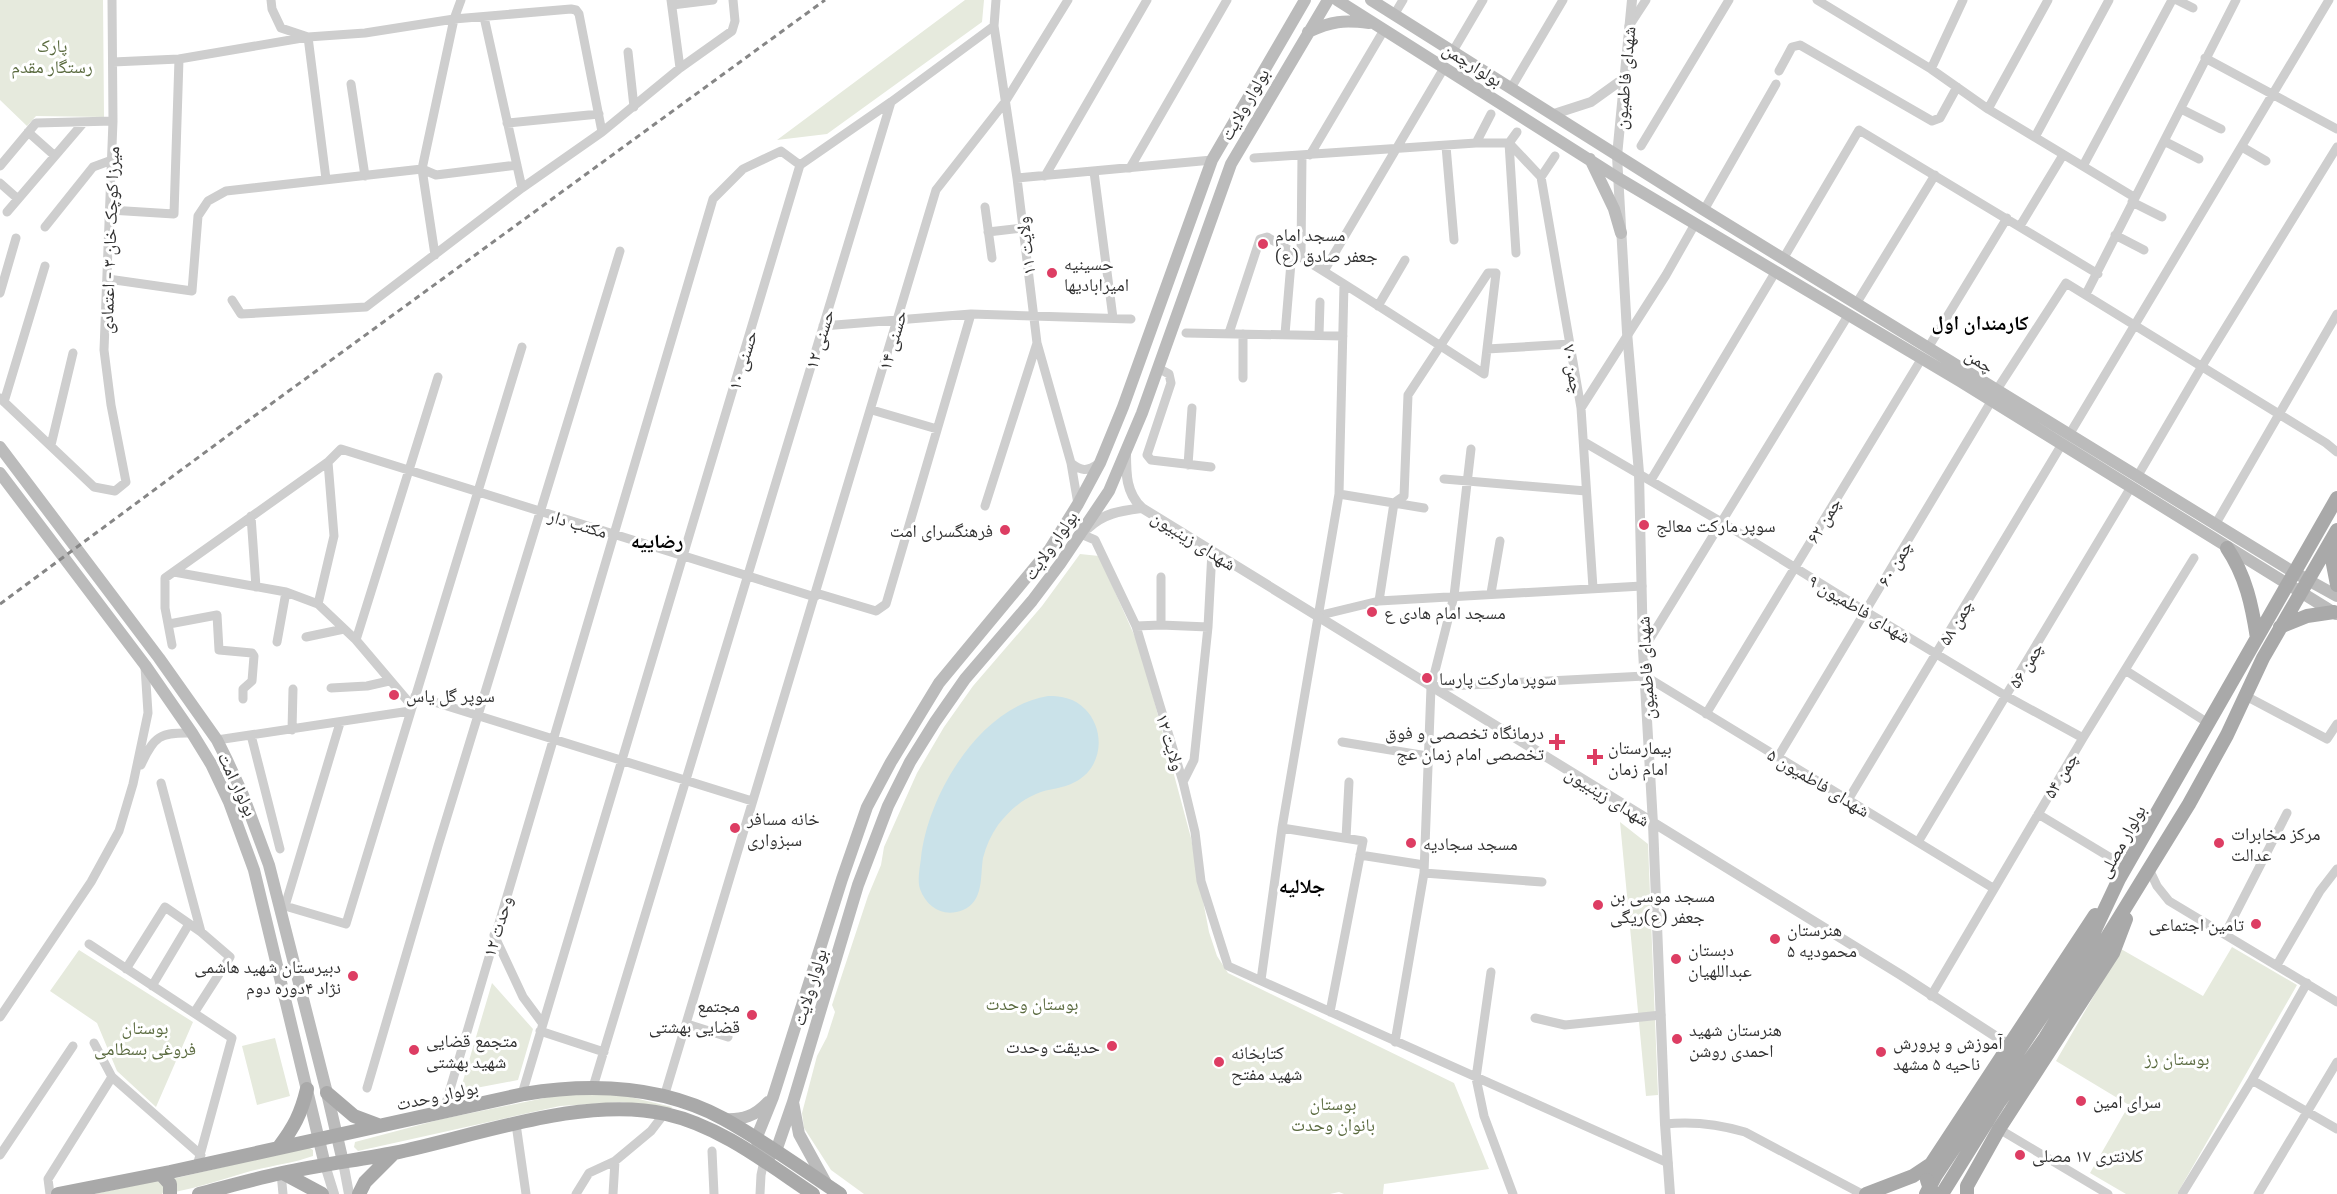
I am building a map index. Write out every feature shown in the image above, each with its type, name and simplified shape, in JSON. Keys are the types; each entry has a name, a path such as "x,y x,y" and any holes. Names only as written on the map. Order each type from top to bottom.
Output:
{"main road":[{"path":"1294,0 1296,14"},
{"name":"بولوار ولایت","path":"756,1139 773,1097 867,807 896,752 939,683 1036,566 1078,504 1100,463 1124,407 1212,160 1305,0"},
{"name":"بولوار ولایت","path":"776,1151 793,1102 858,885 884,815 905,771 965,679 1032,601 1081,534 1109,490 1158,368 1231,164 1328,0"},
{"name":"بولوارچمن","path":"1337,0 1590,158 1618,178"},
{"name":"بولوارچمن","path":"1373,1 1617,156"},
{"path":"1307,33 1329,23 1344,20 1379,26"},
{"name":"چمن","path":"1617,156 1784,259 1852,309"},
{"path":"1590,158 1614,209 1621,233"},
{"name":"چمن","path":"1618,178 1776,272 1852,309 1925,353 2134,482 2228,548 2335,613"},
{"path":"1695,224 1704,210"},
{"path":"1776,272 1784,259"},
{"name":"بولوار امت","path":"0,447 159,658 217,740 254,821 282,907 343,1162"},
{"name":"بولوار امت","path":"0,473 145,665 192,733 211,764 229,802 254,870 325,1165"},
{"name":"چمن","path":"2134,482 2216,525 2337,596"},
{"name":"بولوار مصلی","path":"1926,1194 2084,953 2123,873 2337,498"},
{"path":"2336,532 2331,554 2337,585"},
{"name":"بولوار مصلی","path":"1942,1194 1998,1104 2045,1038 2137,890 2227,735 2244,695 2280,627 2336,532"},
{"path":"2228,548 2237,562 2248,589 2257,638"},
{"path":"2280,627 2307,615 2335,613"},
{"path":"2208,723 2227,735"},
{"path":"1935,1194 1927,1180 1931,1164 2123,873"},
{"path":"1964,1191 1999,1129 2113,953 2137,890"},
{"name":"بولوار وحدت","path":"58,1194 161,1173 199,1161 319,1139 522,1094 560,1088 593,1087 623,1088 695,1106 724,1119 840,1194"},
{"path":"279,1147 297,1123 307,1089"},
{"path":"327,1093 354,1116 380,1126"},
{"path":"724,1119 749,1116 759,1111 773,1097 780,1106 793,1102"},
{"name":"بولوار ولایت","path":"793,1102 799,1134 827,1185"},
{"path":"199,1194 282,1173 394,1153 564,1113 621,1109 664,1113 690,1120 764,1161 813,1194"},
{"path":"756,1139 764,1161"},
{"path":"764,1161 776,1151"},
{"path":"359,1194 365,1182 394,1153"},
{"path":"1864,1194 1914,1176 1931,1164"},
{"path":"161,1173 170,1184 170,1194"},
{"path":"282,1173 322,1194"}],"street":[{"name":"میرزا کوچک خان ۳ - اعتمادی","path":"51,444 94,487 115,491 126,482 111,405 105,350 113,121 112,0"},
{"path":"270,0 281,28 308,38"},
{"path":"435,255 422,169 454,19 461,0"},
{"path":"681,68 671,3 713,0"},
{"path":"232,300 241,314 366,307 522,188 602,132 681,68 732,31 735,26 733,0"},
{"name":"ولایت ۱۱","path":"996,0 994,26 1017,178 1037,344 1071,463 1078,504"},
{"name":"حسنی ۱۴","path":"664,1097 872,410 936,190 1005,102 1068,0"},
{"path":"1045,176 1147,0"},
{"path":"1130,168 1227,0"},
{"path":"1394,15 1403,0"},
{"path":"1452,51 1483,0"},
{"path":"1511,88 1563,0"},
{"name":"شهدای فاطمیون","path":"1632,0 1617,156 1627,332 1639,473 1645,676 1670,1194"},
{"path":"1629,27 1646,0"},
{"path":"1641,146 1729,0"},
{"path":"1817,0 1931,69 1988,109 2162,217"},
{"path":"1931,69 1963,0"},
{"path":"1988,109 2048,0"},
{"path":"2035,137 2109,0"},
{"path":"2083,166 2172,0"},
{"path":"2236,0 2086,294 2337,452"},
{"name":"چمن ۵۸","path":"1848,800 2329,0"},
{"path":"113,62 179,59 308,38 365,33 454,19 576,10 579,14 602,132"},
{"path":"484,17 522,188"},
{"path":"800,165 994,26"},
{"path":"1301,257 1306,155 1379,26"},
{"path":"308,38 326,179"},
{"path":"1779,70 1791,47 1800,45 1932,121 1940,118 1957,87"},
{"path":"628,52 634,107"},
{"path":"2205,58 2337,129"},
{"path":"110,210 174,214 179,59"},
{"path":"1324,271 1444,68"},
{"path":"1554,114 1591,102 1623,79"},
{"path":"351,84 365,176"},
{"path":"1704,210 1776,84"},
{"name":"حسنی ۱۲","path":"593,1087 891,102"},
{"path":"2181,109 2221,129"},
{"path":"507,123 599,114"},
{"path":"1476,143 1491,114"},
{"path":"0,166 36,123 113,121"},
{"path":"7,212 84,122"},
{"path":"1784,259 1859,130 2098,273"},
{"path":"28,132 55,156"},
{"path":"1516,132 1509,143 1516,253"},
{"path":"2164,141 2199,159"},
{"path":"1254,158 1476,143 1509,143 1541,177 1555,156"},
{"path":"1446,146 1454,240"},
{"path":"2242,147 2266,161"},
{"name":"چمن ۵۶","path":"1918,842 2202,366 2337,147"},
{"name":"وحدت ۱۲","path":"443,1113 713,199 743,169 781,151 800,165"},
{"path":"2020,226 2063,155"},
{"path":"45,227 93,167 112,160"},
{"path":"1017,178 1212,160"},
{"path":"108,279 192,291 198,216 208,201 226,191 422,169 436,175 517,165"},
{"name":"حسنی ۱۰","path":"522,1094 800,165"},
{"path":"1094,171 1113,318"},
{"path":"1644,650 1935,175"},
{"name":"چمن ۷۰","path":"1541,177 1581,408 1593,588"},
{"path":"0,183 18,199"},
{"path":"986,207 992,258"},
{"name":"چمن ۶۲","path":"1706,714 2007,218"},
{"path":"1581,408 1627,332 1666,275 1695,224"},
{"path":"988,232 1023,228"},
{"path":"2115,235 2144,250"},
{"path":"1229,333 1260,239 1263,236 1292,251 1440,345 1484,374 1496,273 1488,273 1440,345 1408,395 1404,496 1394,503 1379,601"},
{"path":"0,293 16,238"},
{"path":"1285,334 1292,251"},
{"path":"367,1088 620,252"},
{"path":"1378,306 1405,260"},
{"path":"45,266 2,400 51,444 73,353"},
{"path":"1651,480 1776,272"},
{"name":"چمن ۶۰","path":"1778,757 1994,396 2066,283 2086,294"},
{"path":"1344,284 1338,494 1282,828 1261,980 1668,1163"},
{"path":"1319,335 1320,302"},
{"path":"872,410 937,429 971,314"},
{"path":"823,326 971,314 1131,319"},
{"path":"2216,525 2337,314"},
{"path":"1186,333 1343,336"},
{"path":"1243,334 1243,378"},
{"path":"985,506 1037,344"},
{"path":"1487,349 1570,344"},
{"path":"340,723 282,907 346,924 522,347"},
{"path":"1158,368 1169,374 1171,383 1147,455 1151,460 1211,467"},
{"path":"356,640 438,377"},
{"path":"1188,465 1192,408"},
{"name":"مکتب دار","path":"328,462 341,449 748,576 876,611 886,604 937,429"},
{"path":"2326,443 2337,441"},
{"name":"شهدای فاطمیون ۹","path":"1584,442 1723,522 1864,611 2006,696 2082,738"},
{"path":"1395,1042 1424,869 1431,687 1454,596 1471,449"},
{"path":"1126,450 1128,486 1132,498 1142,508"},
{"path":"172,645 163,582 165,578 328,462"},
{"path":"318,604 334,536 328,462"},
{"path":"1071,463 1083,470 1091,469 1100,463"},
{"path":"1444,479 1586,491"},
{"path":"1338,494 1424,508"},
{"name":"شهدای زینبیون","path":"1081,534 1098,519 1113,512 1142,508 2009,1045"},
{"path":"251,516 256,587"},
{"name":"ولایت ۱۲","path":"1081,534 1095,540 1136,626 1183,782 1195,832 1201,881 1228,966 1261,980"},
{"path":"1491,593 1500,541"},
{"path":"1183,782 1194,760 1208,627 1212,551"},
{"name":"چمن ۵۴","path":"1931,996 2082,738 2194,558"},
{"path":"174,572 286,592 318,604 356,640 389,681 412,704"},
{"path":"1161,577 1161,625"},
{"path":"1317,616 1379,601 1642,586"},
{"path":"277,642 286,592"},
{"path":"169,624 217,615 219,650 252,653 254,656 252,681 243,689 243,699"},
{"path":"1136,626 1208,627"},
{"path":"306,637 334,633 344,629"},
{"path":"134,784 148,713 145,665"},
{"path":"2125,670 2208,723"},
{"path":"1431,687 1645,676"},
{"name":"شهدای فاطمیون ۵","path":"1645,676 1993,888"},
{"path":"331,688 367,686 389,681"},
{"path":"292,730 293,689"},
{"path":"2244,695 2327,739 2337,724"},
{"path":"217,740 340,723 412,704 478,716 752,801"},
{"path":"0,1017 91,882 119,831 150,744 161,736 175,732 192,733"},
{"path":"251,735 280,849"},
{"path":"1342,742 1427,756"},
{"path":"1346,838 1349,782"},
{"path":"161,783 201,932"},
{"path":"2038,813 2123,873"},
{"path":"2226,934 2287,813"},
{"path":"1282,828 1363,841 1330,1012"},
{"path":"1360,855 1424,869 1542,882"},
{"path":"2149,869 2157,886 2169,901 2337,1002"},
{"path":"2277,965 2320,891 2337,869"},
{"path":"126,969 165,907 201,932 230,957 194,1013"},
{"path":"152,986 189,924"},
{"path":"494,935 523,997 541,1028 604,1052"},
{"path":"88,944 232,1038 199,1161 112,1077 94,1043"},
{"path":"1491,972 1476,1078 1484,1116 1513,1194"},
{"path":"2182,1194 2252,1080 2307,983"},
{"path":"1535,1018 1565,1025 1661,1015"},
{"path":"687,1024 728,1037"},
{"path":"0,1155 73,1046"},
{"path":"2258,1194 2337,1062"},
{"path":"50,1194 48,1179 112,1077"},
{"path":"2252,1080 2337,1129"},
{"path":"576,1194 589,1173 615,1161 651,1131 664,1113"},
{"path":"1665,1124 1688,1121 1725,1126 1745,1132 1864,1194"},
{"path":"516,1125 526,1194"},
{"path":"1999,1129 2108,1194"},
{"path":"712,1151 714,1194"},
{"path":"613,1194 615,1161"},
{"path":"760,1194 760,1174 764,1161"},
{"path":"343,1162 349,1194"},
{"path":"325,1165 334,1194"},
{"path":"282,1173 283,1194"}],"green space":[{"name":"پارک رستگار مقدم","path":"0,0 103,0 104,117 36,116 27,126 0,100"},
{"path":"965,0 984,0 982,22 827,134 777,140"},
{"name":"بوستان وحدت","path":"1080,554 1099,556 1140,648 1191,838 1209,932 1217,956 1228,973 1454,1083 1489,1169 1384,1184 1383,1194 1339,1192 1330,1194 864,1194 831,1170 804,1128 802,1113 817,1056 827,1037 835,1012 832,1005 868,896 881,865 884,847 917,773 944,727 973,686 1042,606"},
{"path":"1620,822 1648,844 1658,1095 1646,1096"},
{"name":"بوستان رز","path":"2232,947 2297,985 2177,1194 2126,1194 2090,1173 2129,1105 2056,1061 2121,949 2203,996"},
{"name":"بوستان فروغی بسطامی","path":"79,950 193,1022 156,1107 117,1071 97,1023 50,991"},
{"path":"492,983 533,1029 518,1080 460,1091"},
{"path":"275,1038 290,1096 257,1105 242,1046"},
{"path":"559,1095 622,1095 672,1107 670,1110 622,1102 560,1106 358,1151 354,1147 355,1142 442,1119"},
{"path":"308,1147 313,1150 313,1156 175,1192 172,1179"},
{"path":"160,1180 166,1187 162,1194 94,1194"}],"water":[{"path":"1048,696 1072,700 1081,705 1092,718 1096,727 1098,748 1091,768 1075,782 1036,794 1010,811 998,825 987,845 983,858 980,888 975,901 970,906 956,912 937,910 923,896 919,885 919,873 926,833 934,807 946,782 980,735 1000,717 1023,703"}],"railway":[{"path":"0,604 825,0"}],"place":[{"name":"مسجد امام جعفر صادق (ع)","path":"1263,244"},
{"name":"حسینیه امیرابادیها","path":"1052,273"},
{"name":"سوپر مارکت معالج","path":"1644,525"},
{"name":"فرهنگسرای امت","path":"1005,530"},
{"name":"مسجد امام هادی ع","path":"1372,612"},
{"name":"سوپر مارکت پارسا","path":"1427,678"},
{"name":"سوپر گل یاس","path":"394,695"},
{"name":"درمانگاه تخصصی و فوق تخصصی امام زمان عج","path":"1557,742"},
{"name":"بیمارستان امام زمان","path":"1595,757"},
{"name":"خانه مسافر سبزواری","path":"735,828"},
{"name":"مسجد سجادیه","path":"1411,843"},
{"name":"مرکز مخابرات عدالت","path":"2219,843"},
{"name":"مسجد موسی بن جعفر (ع)ریگی","path":"1598,905"},
{"name":"تامین اجتماعی","path":"2256,924"},
{"name":"هنرستان محمودیه ۵","path":"1775,939"},
{"name":"دبستان عبداللهیان","path":"1676,959"},
{"name":"دبیرستان شهید هاشمی نژاد ۴دوره دوم","path":"353,976"},
{"name":"مجتمع قضایی بهشتی","path":"752,1015"},
{"name":"هنرستان شهید احمدی روشن","path":"1677,1039"},
{"name":"حدیقت وحدت","path":"1112,1046"},
{"name":"متجمع قضایی شهید بهشتی","path":"414,1050"},
{"name":"آموزش و پرورش ناحیه ۵ مشهد","path":"1881,1052"},
{"name":"کتابخانه شهید مفتح","path":"1219,1062"},
{"name":"سرای امین","path":"2081,1101"},
{"name":"کلانتری ۱۷ مصلی","path":"2020,1155"}],"district":[{"name":"کارمندان اول","path":"1980,322"},
{"name":"رضاییه","path":"657,540"},
{"name":"جلالیه","path":"1302,885"}],"park label":[{"name":"بوستان بانوان وحدت","path":"1333,1113"}]}
